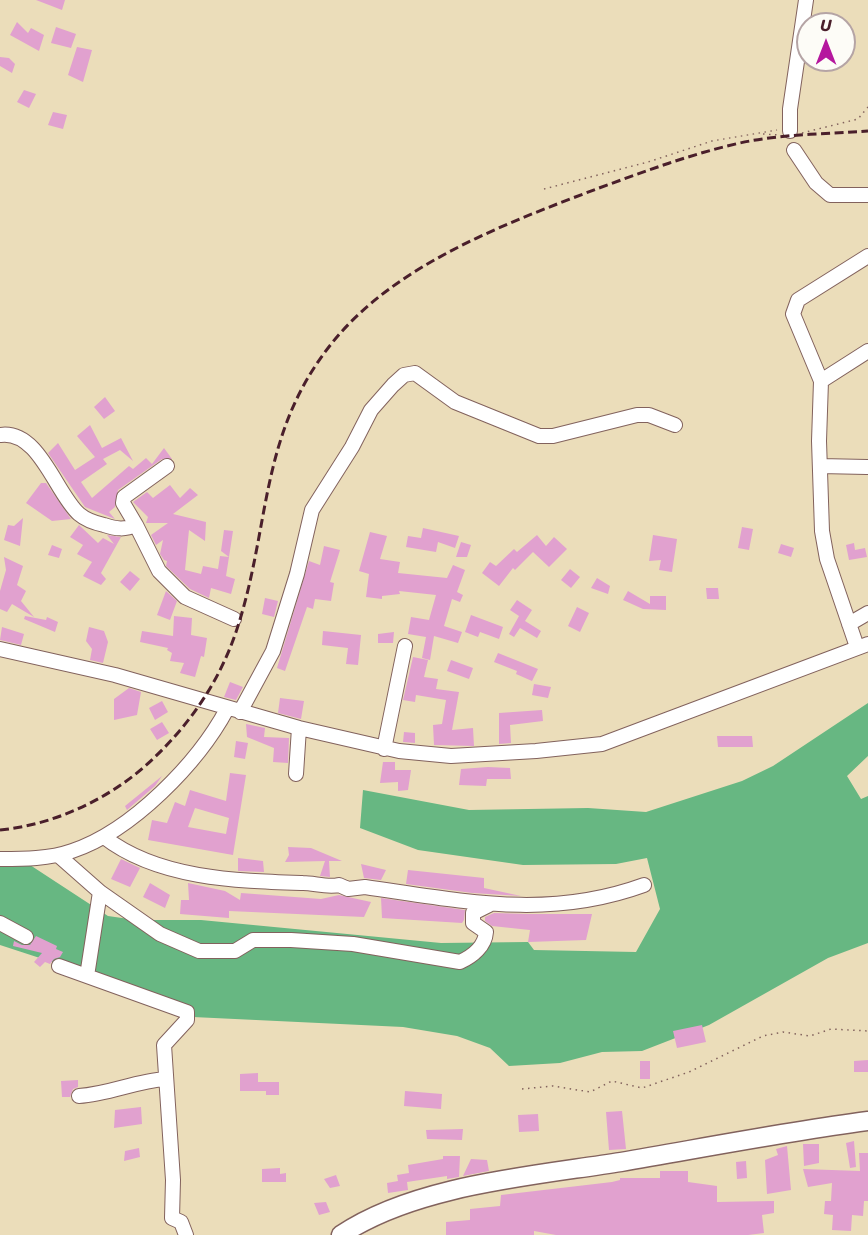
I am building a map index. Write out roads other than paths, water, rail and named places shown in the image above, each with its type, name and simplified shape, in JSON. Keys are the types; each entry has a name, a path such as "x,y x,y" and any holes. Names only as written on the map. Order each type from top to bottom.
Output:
{"main road":[{"path":"341,1235 377,1213 424,1197 868,1121"}],"street":[{"path":"790,133 790,117 806,0"},
{"path":"794,150 816,183 831,195 868,195"},
{"path":"0,649 115,675 299,728 384,749 450,756 602,744 863,646 849,624 827,560 822,531 821,381 793,314 798,300 868,256"},
{"path":"821,381 868,351"},
{"path":"0,859 31,859 58,855 104,837 180,775 207,743 234,710 273,651 297,574 312,510 352,447 371,410 404,375 415,373 455,402 539,436 553,436 637,415 649,415 675,425"},
{"path":"0,435 16,436 30,447 48,467 75,509 86,518 116,528 128,529 136,525"},
{"path":"167,466 124,497 123,503 159,571 185,597 234,619"},
{"path":"820,466 867,467"},
{"path":"849,624 868,613"},
{"path":"384,749 405,645"},
{"path":"296,774 299,728"},
{"path":"104,837 136,857 194,873 250,881 339,885 348,889 365,887 491,905 597,901 644,885"},
{"path":"58,855 100,892 160,934 199,951 235,951 253,940 291,940 353,944 460,962 478,950 486,939 486,932 471,921 473,913 491,905"},
{"path":"87,976 100,892"},
{"path":"0,922 26,937"},
{"path":"59,966 187,1012 187,1020 164,1045 173,1180 172,1218 181,1222 186,1235"},
{"path":"78,1096 108,1093 139,1081 166,1079"}],"railway":[{"path":"0,830 39,823 95,801 144,767 174,738 199,706 220,670 236,632 247,593 269,483 278,447 291,412 308,378 332,343 358,315 387,290 420,268 491,232 564,201 669,163 722,147 756,140 868,131"}]}
